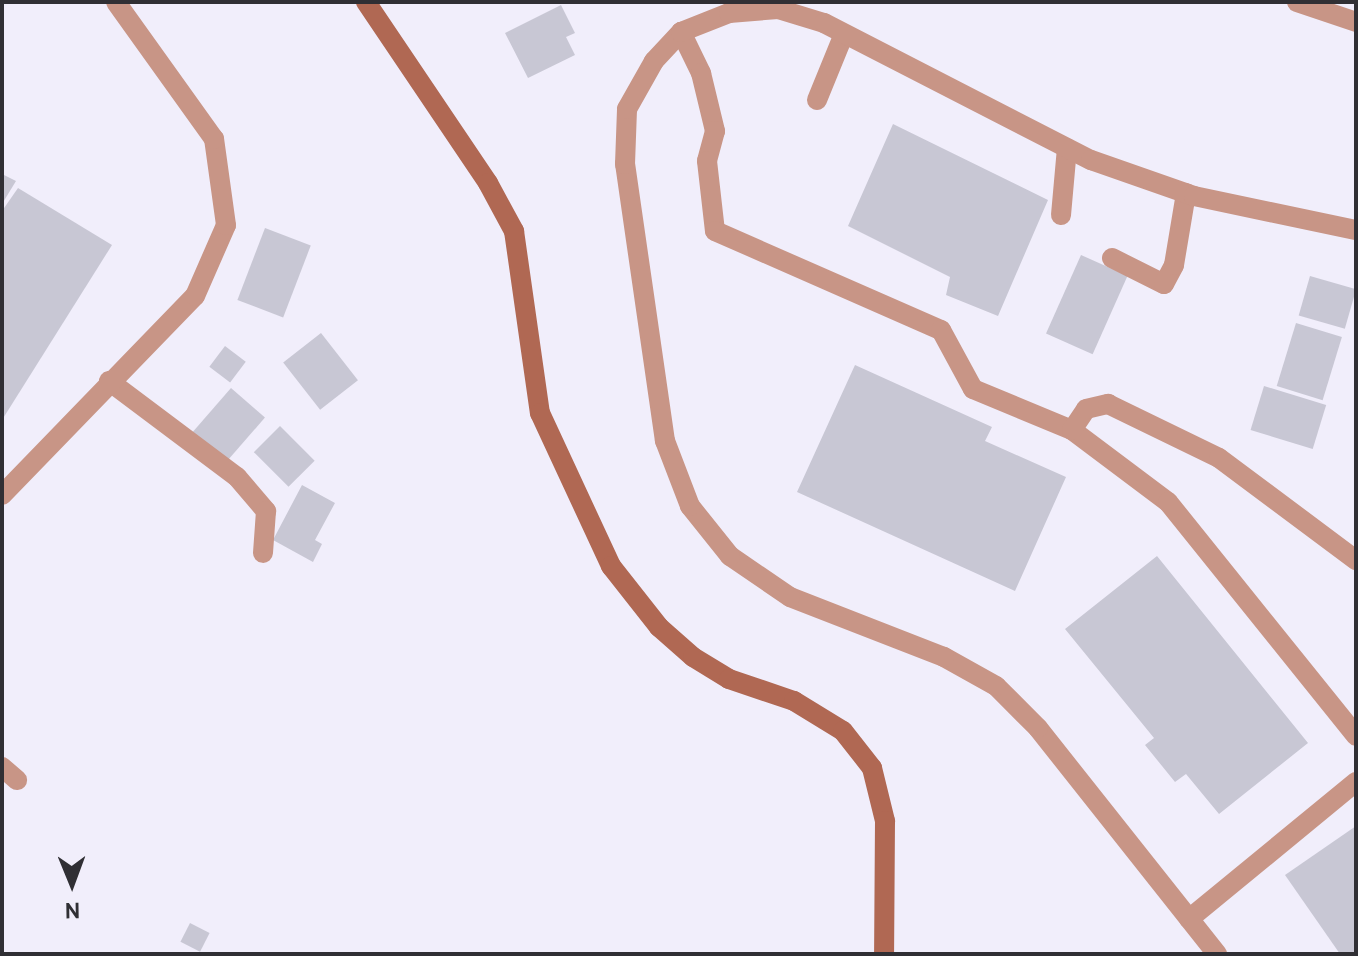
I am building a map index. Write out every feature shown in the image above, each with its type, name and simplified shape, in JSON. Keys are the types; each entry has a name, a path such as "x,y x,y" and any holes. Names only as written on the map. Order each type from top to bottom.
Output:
{"street":[{"path":"2,495 10,472 195,296 226,225 214,139 116,2"},
{"path":"366,2 488,183 514,231 540,413 611,566 659,627 693,657 729,679 794,701 831,723 872,768 885,821 884,954"},
{"path":"817,2 824,23"},
{"path":"1297,2 1356,22"},
{"path":"1217,954 1038,728 996,686 944,657 790,597 730,556 690,506 665,441 625,164 627,109 654,61 681,32 729,13 778,9 824,23 1067,148 1186,193 1356,230"},
{"path":"681,32 701,73 715,131 707,161 715,231 941,330 973,389 1072,430 1168,502 1356,736"},
{"path":"817,100 844,34"},
{"path":"1061,215 1067,148"},
{"path":"1112,258 1164,284 1174,265 1186,193"},
{"path":"109,381 237,477 266,511 263,553"},
{"path":"1072,430 1086,409 1108,404 1219,458 1356,560"},
{"path":"1189,919 1356,782"}],"building":[{"path":"561,5 575,33 566,37 575,55 528,78 505,33"},
{"path":"893,124 1048,200 998,316 946,295 950,277 848,226"},
{"path":"2,174 16,181 2,204"},
{"path":"18,188 112,245 2,420 2,211"},
{"path":"265,228 311,246 283,317 237,300"},
{"path":"1081,255 1128,276 1093,354 1046,334"},
{"path":"1310,276 1356,289 1345,329 1299,315"},
{"path":"1296,323 1342,337 1323,400 1277,386"},
{"path":"321,333 358,380 320,410 283,363"},
{"path":"225,346 246,362 230,382 209,367"},
{"path":"855,365 992,427 985,441 1066,477 1015,591 797,492"},
{"path":"1264,386 1326,405 1313,449 1251,430"},
{"path":"231,388 265,418 226,463 192,433"},
{"path":"280,426 315,461 288,487 254,452"},
{"path":"302,485 335,503 315,540 322,544 313,562 273,540"},
{"path":"1157,556 1308,743 1219,814 1186,774 1175,782 1145,745 1154,738 1065,629"},
{"path":"1356,826 1356,954 1340,954 1285,875"},
{"path":"190,923 210,933 200,952 180,942"}]}
